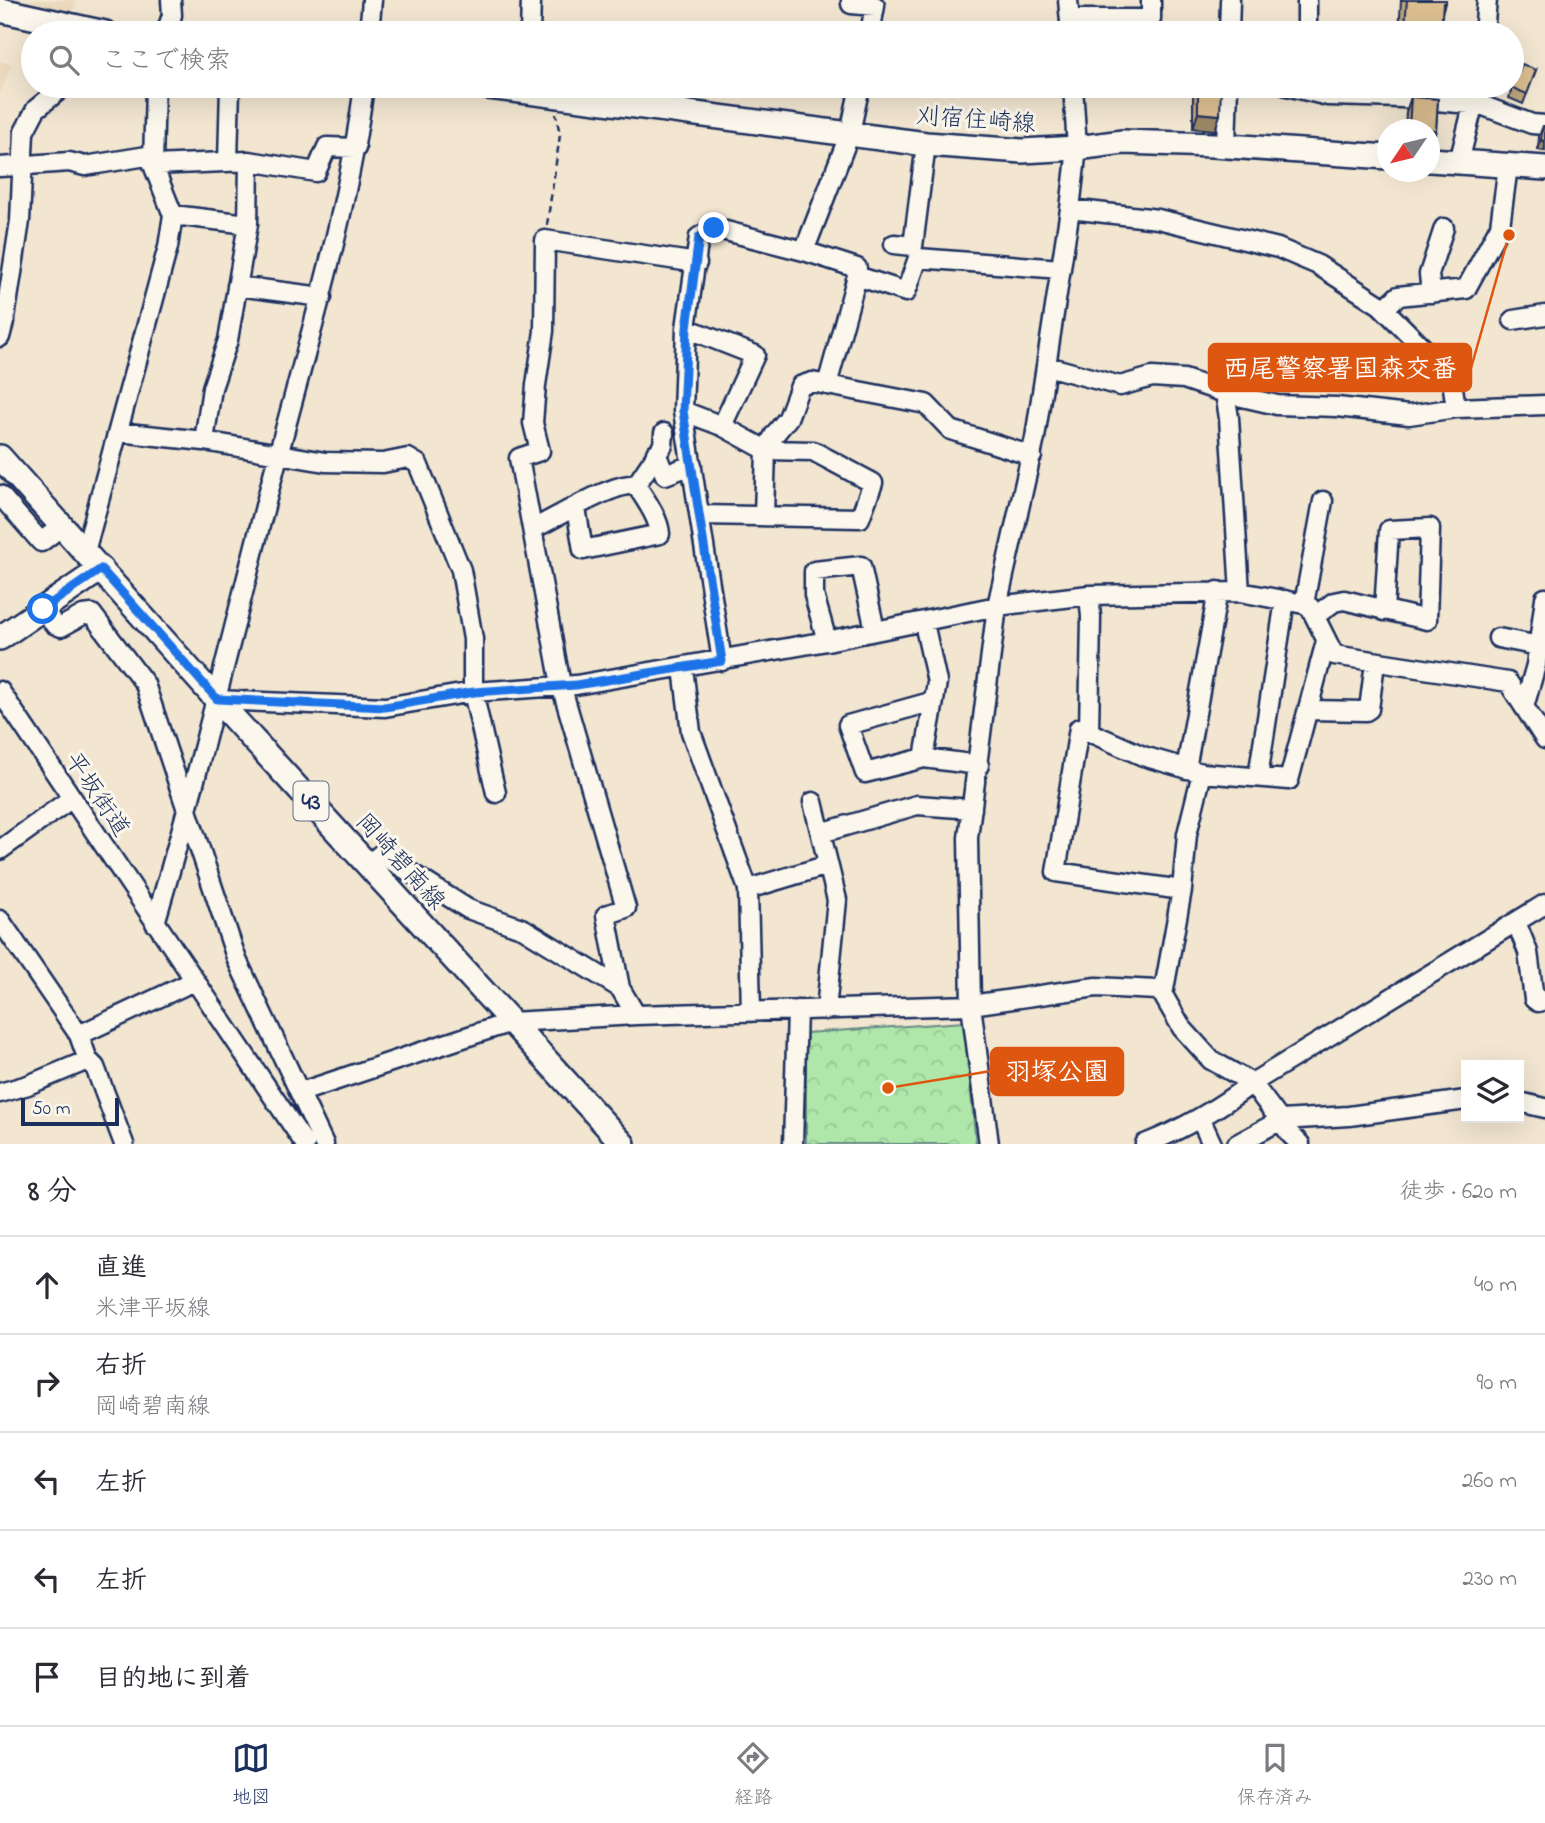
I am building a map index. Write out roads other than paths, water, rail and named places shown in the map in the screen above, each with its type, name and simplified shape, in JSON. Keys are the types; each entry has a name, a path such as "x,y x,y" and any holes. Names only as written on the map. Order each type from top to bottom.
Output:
{"main road":[{"path":"0,10 50,21"},
{"name":"刈宿住崎線","path":"564,98 926,144 1021,151 1123,142 1377,156"},
{"path":"1440,161 1545,168"},
{"name":"岡崎碧南線","path":"0,457 623,1144"},
{"path":"0,638 101,569"}],"street":[{"path":"170,21 171,0"},
{"path":"370,21 372,0"},
{"path":"530,21 531,0"},
{"path":"851,0 851,4 875,6 872,21"},
{"path":"1068,0 1070,21"},
{"path":"1150,21 1151,0"},
{"path":"1229,21 1230,0"},
{"path":"1307,0 1307,21"},
{"path":"1485,21 1487,0"},
{"path":"0,337 18,243 24,132 36,109 49,98"},
{"path":"85,552 168,247 173,215 153,160 155,98"},
{"path":"228,162 230,98"},
{"path":"155,923 188,813 279,452 322,298 356,148 362,98"},
{"path":"804,251 850,133 857,98"},
{"path":"989,1144 971,1005 968,838 998,606 1032,456 1070,209 1077,148 1074,98"},
{"path":"1226,146 1228,98"},
{"path":"1402,98 1475,105 1532,124 1545,125"},
{"path":"1459,162 1476,98"},
{"path":"894,244 914,246 926,144"},
{"path":"0,167 69,162 85,166 153,160 249,161 316,172 327,147 356,148"},
{"path":"205,441 212,388 228,340 248,224 249,161"},
{"path":"1384,309 1398,296 1466,289 1500,226 1508,166"},
{"path":"1070,209 1158,219 1278,248 1318,265 1356,287 1384,309 1440,365 1452,382 1456,408"},
{"path":"173,215 248,224"},
{"path":"722,661 683,411 687,328 699,237 714,228 858,268 827,385"},
{"path":"1431,293 1429,274 1444,228"},
{"path":"636,1015 620,988 606,915 626,908 561,685 519,458 540,451 533,423 544,331 545,240 697,263"},
{"path":"857,276 905,292 918,258 1061,269"},
{"path":"237,286 322,298"},
{"path":"1513,320 1545,315"},
{"path":"687,328 755,355 722,426"},
{"path":"1047,366 1120,386 1152,377 1184,379 1225,393 1277,405 1337,407 1409,415 1456,408 1545,405"},
{"path":"764,515 766,450 788,418 800,386 812,383 926,404 951,430 1032,456"},
{"path":"1225,393 1229,418 1240,592"},
{"path":"683,411 722,426 766,450 813,451 873,483 860,518 701,515"},
{"path":"118,432 205,441 325,462 383,463 408,458 418,464 461,570 473,639 474,692 496,793"},
{"path":"636,485 663,444 664,433"},
{"path":"656,453 665,475 692,466"},
{"path":"533,529 627,484 636,485"},
{"path":"576,508 583,550 660,534 636,485"},
{"path":"0,495 41,542 62,526"},
{"path":"1323,501 1310,610 1334,655 1508,682 1545,739"},
{"path":"217,699 385,707 474,692 576,685 722,661 998,606 1089,595 1240,592 1284,600 1310,610 1344,600 1384,611 1427,620 1430,528 1389,530 1384,611"},
{"path":"827,641 814,595 814,570 861,566 875,630"},
{"path":"1164,995 1182,890 1194,771 1218,592"},
{"path":"1089,595 1091,617 1079,728 1056,872 1182,890"},
{"path":"1524,707 1540,668 1539,646 1545,598"},
{"path":"1258,777 1284,600"},
{"path":"43,609 54,624 61,627 83,615 92,614 145,684 237,960 324,1144"},
{"path":"924,622 937,682 924,758"},
{"path":"1498,638 1539,646"},
{"path":"1079,728 1143,756 1194,771 1289,780 1326,640"},
{"path":"1309,710 1369,709 1375,663"},
{"path":"683,668 691,732 748,889 751,1012"},
{"name":"平坂街道","path":"0,691 194,981"},
{"path":"934,701 848,725 866,774 924,758 979,765"},
{"path":"0,850 72,798"},
{"path":"814,802 836,900 826,1010"},
{"path":"821,833 917,804 972,809"},
{"path":"369,864 381,854 468,909 524,929 620,988"},
{"path":"748,889 828,865"},
{"path":"1145,1144 1167,1136 1220,1107 1252,1083 1545,904"},
{"path":"0,920 79,1035 88,1060 95,1067 124,1144"},
{"path":"1516,922 1528,952 1534,999 1538,1002 1545,1000"},
{"path":"79,1035 194,981 305,1144"},
{"path":"301,1092 512,1022 636,1015 971,1005 1096,987 1157,990 1164,995 1182,1028 1211,1060 1252,1083 1300,1144"},
{"path":"793,1144 797,1010"},
{"path":"0,1093 28,1085 88,1060"},
{"path":"1237,1144 1281,1121 1349,1116 1461,1101"},
{"path":"1524,1103 1545,1108"},
{"path":"1200,1118 1212,1144"},
{"path":"1281,1121 1282,1144"}],"place":[{"name":"西尾警察署国森交番","path":"1509,235"},
{"name":"羽塚公園","path":"888,1088"}]}
